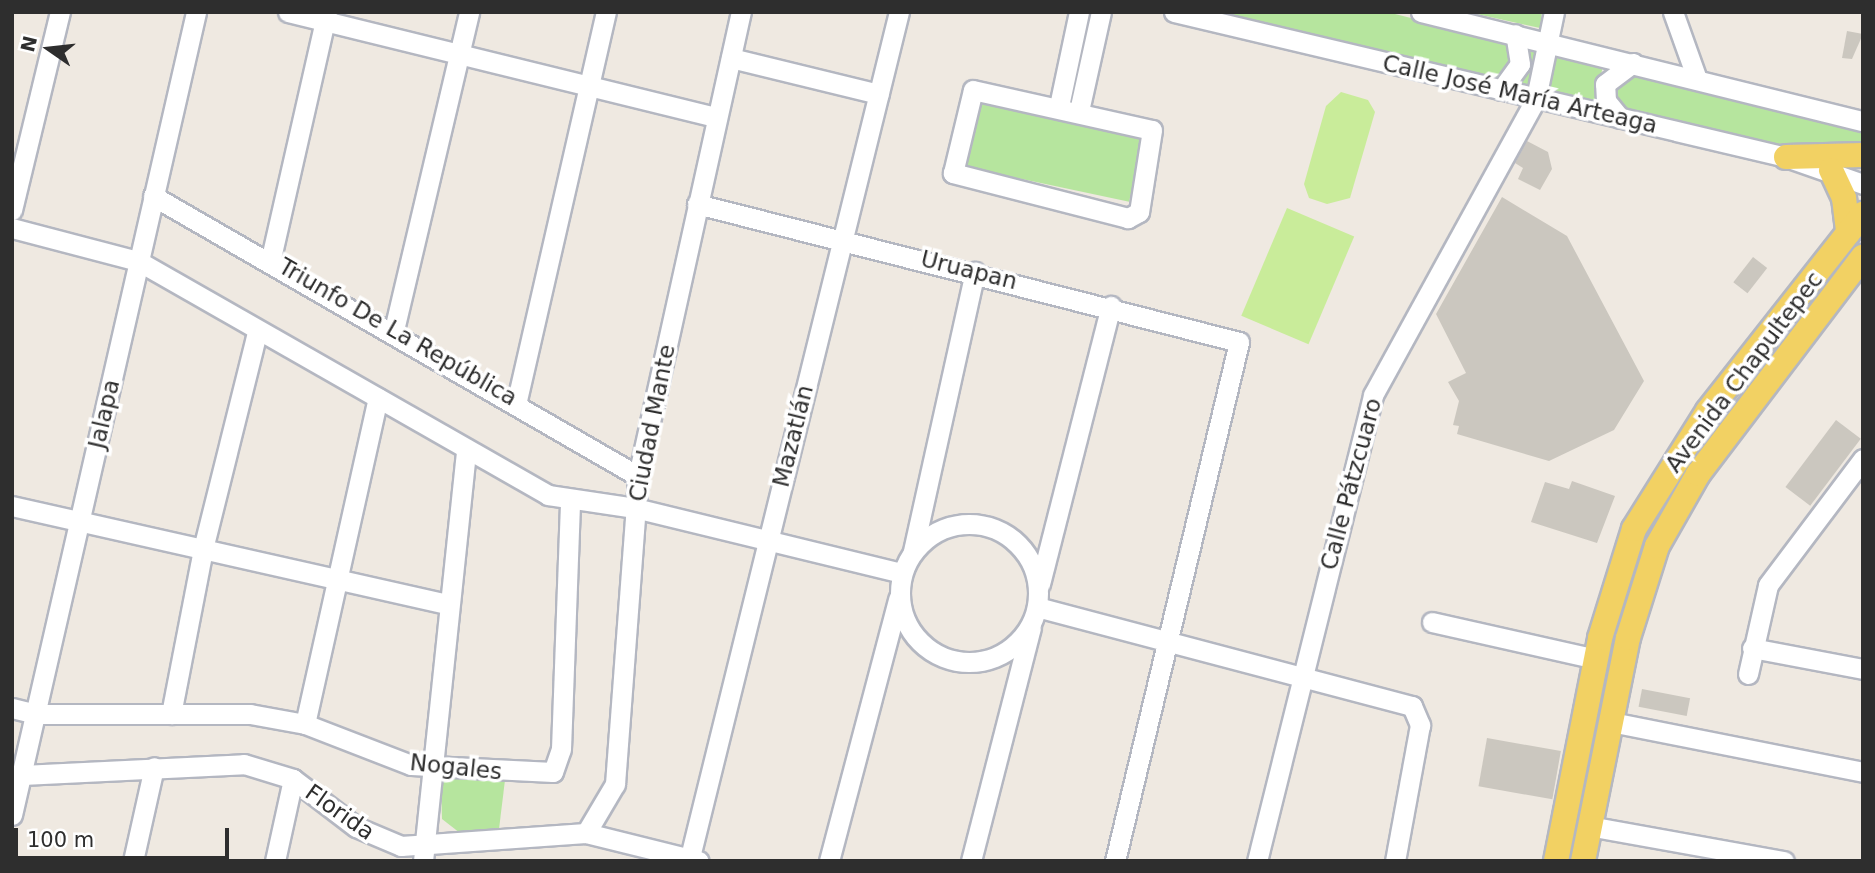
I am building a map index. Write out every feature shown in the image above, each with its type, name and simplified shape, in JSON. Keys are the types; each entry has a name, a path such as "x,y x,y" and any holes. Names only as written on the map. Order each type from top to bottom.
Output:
{"main road":[{"path":"1786,157 1863,155"},
{"path":"1831,170 1855,224"},
{"name":"Avenida Chapultepec","path":"1556,861 1598,649 1634,529 1709,411 1855,224"},
{"name":"Avenida Chapultepec","path":"1583,861 1628,638 1657,547 1698,474 1863,257"},
{"path":"1698,474 1695,463 1715,421 1709,411"},
{"path":"1611,722 1609,674 1598,649 1613,647 1628,638"}],"street":[{"path":"12,210 60,12"},
{"name":"Jalapa","path":"12,815 195,12"},
{"path":"288,12 326,17 459,54 716,117"},
{"path":"394,330 469,12"},
{"path":"517,400 606,12"},
{"name":"Ciudad Mante","path":"586,833 615,784 638,476 741,12"},
{"name":"Mazatlán","path":"693,860 767,539 899,12"},
{"path":"1059,106 1079,12"},
{"path":"1079,111 1101,12"},
{"name":"Calle José María Arteaga","path":"1174,12 1786,157 1831,170 1863,184"},
{"path":"1421,12 1550,41 1863,121"},
{"name":"Calle Pátzcuaro","path":"1257,861 1301,675 1373,395 1536,98 1554,12"},
{"path":"1673,12 1698,79"},
{"path":"271,258 326,17"},
{"path":"1501,89 1520,64 1516,34"},
{"path":"731,58 879,94"},
{"path":"1620,117 1606,101 1605,84 1633,63"},
{"path":"973,90 1059,106 1152,130 1154,148 1135,216 953,173 973,90"},
{"name":"Triunfo De La República","path":"153,196 271,258 517,400 638,476"},
{"name":"Uruapan","path":"697,204 1111,306 1239,342 1168,641"},
{"path":"12,228 138,261 257,332 466,449 570,503 635,508 902,573"},
{"path":"829,861 900,595 902,573 913,552 975,272"},
{"path":"971,861 1111,306"},
{"path":"171,713 203,549 257,332"},
{"path":"305,724 378,398"},
{"path":"424,854 447,604 466,449"},
{"path":"1748,674 1752,648 1779,566 1863,458"},
{"name":"Nogales","path":"12,708 36,714 250,714 305,724 389,759 431,767 517,773 557,768 570,503"},
{"path":"12,506 447,604"},
{"path":"900,595 917,638 956,661 993,658 1023,636 1036,605 1023,549 989,525 947,526 913,552"},
{"path":"1036,605 1301,675 1417,710 1420,725 1395,861"},
{"path":"1432,622 1598,649"},
{"path":"1115,861 1168,641"},
{"path":"1752,648 1863,668"},
{"path":"1611,722 1863,772"},
{"name":"Florida","path":"22,775 244,764 293,779 376,839 424,854 462,852 586,833 693,860"},
{"path":"133,861 154,767"},
{"path":"275,861 293,779"},
{"path":"1590,826 1698,853 1784,861"}],"green space":[{"path":"1193,12 1387,12 1603,66 1594,105"},
{"path":"1542,12 1540,28 1477,14"},
{"path":"1627,74 1855,128 1863,131 1863,150 1774,145 1630,114 1613,98 1616,79"},
{"path":"1341,92 1368,100 1375,112 1350,198 1327,204 1309,198 1304,184 1326,106"},
{"path":"977,100 1143,135 1129,202 963,167"},
{"path":"1287,208 1354,237 1308,344 1241,316"},
{"path":"447,778 505,780 499,829 460,833 442,819 441,782"}],"building":[{"path":"1847,31 1863,34 1852,59 1842,58"},
{"path":"1527,141 1548,152 1552,169 1540,190 1518,179 1523,168 1515,163"},
{"path":"1502,197 1567,236 1644,381 1614,430 1549,461 1457,434 1459,426 1453,425 1459,401 1448,382 1466,373 1436,314"},
{"path":"1753,257 1767,268 1747,293 1733,282"},
{"path":"1836,420 1861,439 1810,506 1785,487"},
{"path":"1572,481 1615,496 1597,543 1531,522 1545,482 1569,489"},
{"path":"1642,689 1690,698 1687,716 1639,707"},
{"path":"1487,738 1561,751 1552,799 1478,786"}]}
